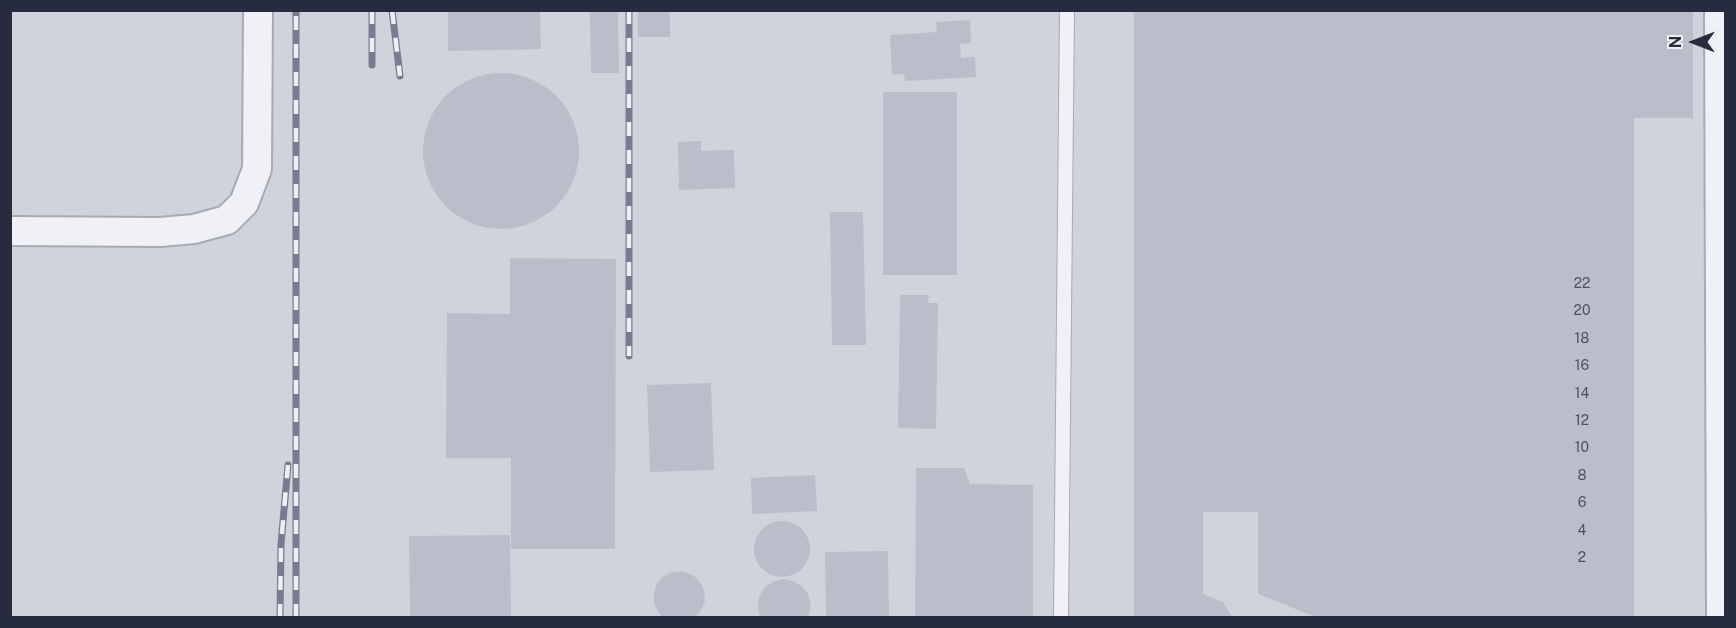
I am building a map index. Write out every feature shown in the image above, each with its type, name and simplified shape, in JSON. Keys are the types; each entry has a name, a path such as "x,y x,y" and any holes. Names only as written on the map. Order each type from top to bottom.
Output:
{"street":[{"path":"10,231 160,232 194,229 227,220 244,203 257,169 258,10"},
{"path":"1719,10 1722,607"}],"lane":[{"path":"1061,618 1067,10"}],"shaded area":[{"path":"10,11 1725,11 1725,617 11,617"}],"building":[{"path":"540,10 541,49 448,51 448,11"},
{"path":"590,10 618,10 619,73 591,73"},
{"path":"638,10 670,10 670,37 638,37"},
{"path":"1134,10 1693,10 1693,118 1634,118 1634,618 1318,618 1258,594 1258,512 1203,512 1203,594 1223,602 1233,618 1134,618"},
{"path":"970,20 971,43 960,44 961,58 975,57 976,77 905,81 904,74 892,75 890,35 937,32 936,22"},
{"path":"501,73 516,74 531,79 545,86 556,96 566,107 573,121 578,136 578,166 573,181 566,195 556,206 545,216 531,223 516,228 501,229 486,228 471,223 457,216 446,206 436,195 429,181 424,166 423,151 424,136 429,121 436,107 446,96 457,86 471,79 486,74"},
{"path":"883,92 957,92 957,275 883,275"},
{"path":"701,141 701,151 734,150 735,188 679,190 678,142"},
{"path":"830,212 863,212 866,345 832,345"},
{"path":"510,258 616,259 615,549 511,549 511,458 446,458 447,313 510,314"},
{"path":"900,295 929,295 928,303 938,303 936,429 898,428"},
{"path":"711,383 714,470 650,472 647,385"},
{"path":"916,468 964,468 970,484 1033,485 1033,618 915,618"},
{"path":"815,475 817,511 752,514 751,478"},
{"path":"782,521 793,523 802,529 808,538 810,549 808,560 802,569 793,575 782,577 771,575 762,569 756,560 754,549 756,538 762,529 771,523"},
{"path":"510,535 511,618 410,618 409,536"},
{"path":"888,551 889,618 826,618 825,552"},
{"path":"683,571 693,575 700,582 705,601 695,618 664,618 654,603 657,583 664,576"},
{"path":"783,579 802,586 808,594 811,604 808,618 760,618 759,597 764,588 772,582"}],"railway":[{"path":"296,10 296,618"},
{"path":"372,10 372,65"},
{"path":"392,10 400,76"},
{"path":"629,10 629,356"},
{"path":"280,618 281,544 288,465"}]}
